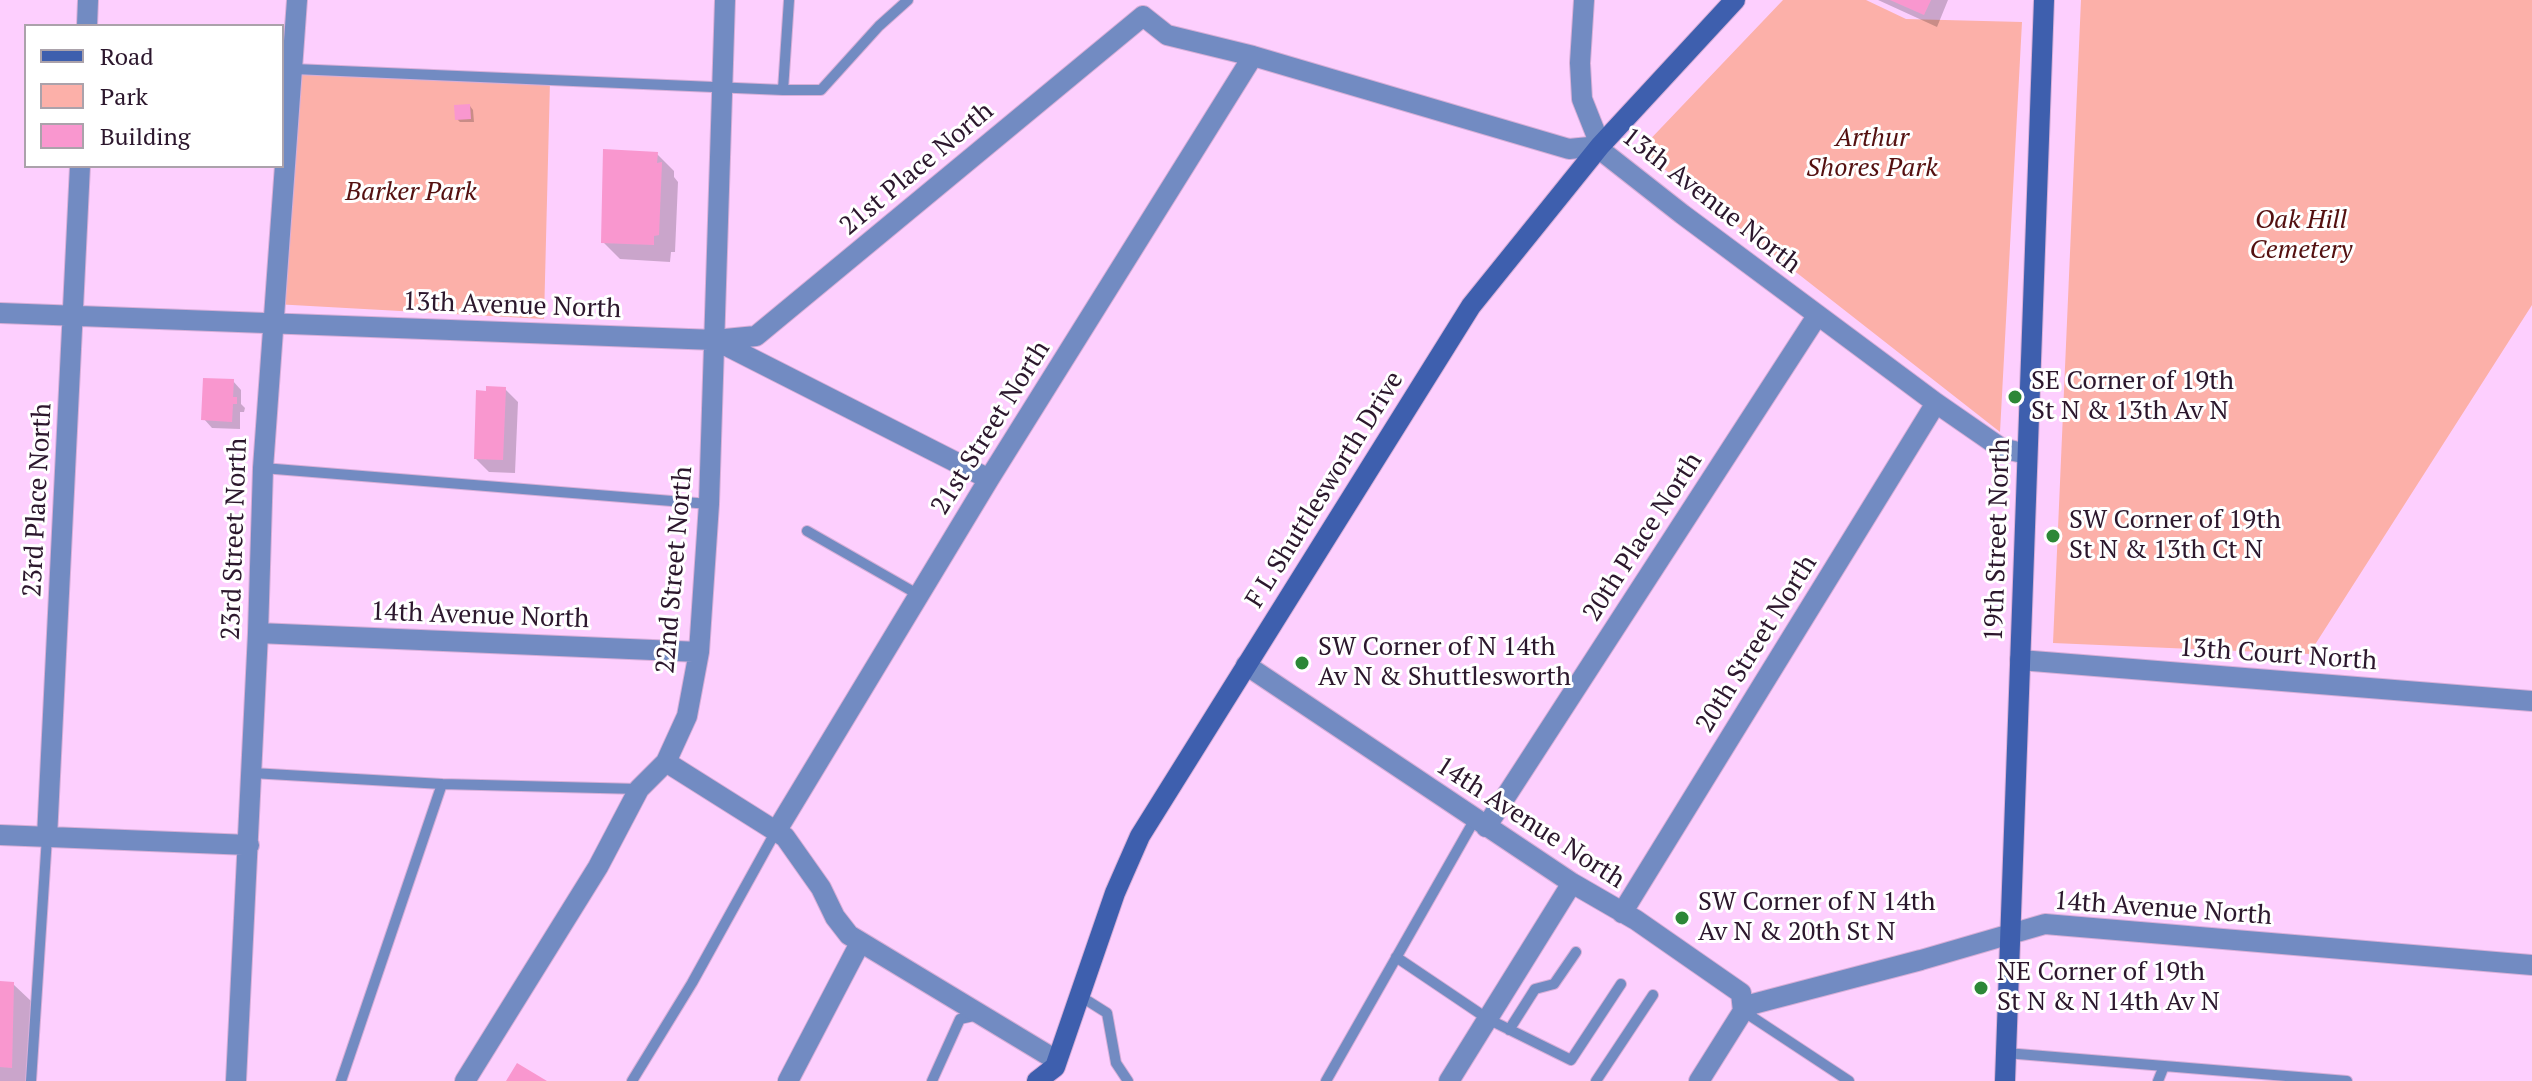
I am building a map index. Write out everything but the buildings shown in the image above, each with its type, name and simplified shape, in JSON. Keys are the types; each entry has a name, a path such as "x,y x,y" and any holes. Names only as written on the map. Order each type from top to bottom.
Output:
{"main road":[{"name":"F L Shuttlesworth Drive","path":"1058,1070 1115,893 1140,836 1471,306 1600,146 1735,0"},
{"name":"19th Street North","path":"2005,1081 2044,0"},
{"path":"1037,1081 1058,1070"}],"street":[{"path":"87,24 88,0"},
{"name":"23rd Street North","path":"236,1081 249,845 263,468 297,0"},
{"name":"22nd Street North","path":"465,1081 598,867 639,789 666,762 687,716 699,652 709,504 725,0"},
{"path":"1584,0 1580,63 1582,99 1600,146"},
{"name":"13th Avenue North","path":"1143,8 1167,35 1253,56 1569,149 1600,146 1603,152 1682,214 1936,403 2001,448 2027,454"},
{"name":"21st Place North","path":"715,340 756,336 1143,8"},
{"name":"21st Street North","path":"777,830 989,479 1253,56"},
{"name":"23rd Place North","path":"47,837 80,168"},
{"name":"13th Avenue North","path":"0,313 715,340 989,479"},
{"name":"20th Place North","path":"1481,823 1817,316"},
{"name":"20th Street North","path":"1622,913 1936,403"},
{"name":"14th Avenue North","path":"258,633 699,652"},
{"name":"13th Court North","path":"2020,660 2532,701"},
{"name":"14th Avenue North","path":"1246,665 1741,993 1743,1011 1753,1004 2045,924 2532,965"},
{"path":"666,762 777,830 794,848 849,935 981,1015 1058,1070"},
{"path":"0,835 249,845"},
{"path":"1449,1081 1572,883"},
{"path":"788,1081 860,943"},
{"path":"1699,1081 1743,1011"}],"lane":[{"path":"783,90 789,0"},
{"path":"294,69 821,90 879,26 908,0"},
{"path":"263,468 709,504"},
{"path":"807,531 919,595"},
{"path":"252,773 442,784 639,789"},
{"path":"341,1081 442,784"},
{"path":"1326,1081 1396,957 1481,823"},
{"path":"632,1081 692,983 777,830"},
{"path":"31,1081 47,837"},
{"path":"1509,1030 1535,989 1554,984 1576,952"},
{"path":"1396,957 1488,1019 1571,1060 1621,984"},
{"path":"1596,1081 1653,995"},
{"path":"1080,996 1107,1013 1116,1063 1128,1081"},
{"path":"1743,1011 1849,1081"},
{"path":"932,1081 960,1019 981,1015"},
{"path":"2006,1053 2347,1081"},
{"path":"2158,1081 2164,1066"}],"green space":[{"name":"Arthur Shores Park","path":"1783,0 1866,0 1906,19 2022,22 2000,432 1640,150"},
{"name":"Oak Hill Cemetery","path":"2081,0 2532,0 2532,305 2309,654 2053,643"},
{"name":"Barker Park","path":"294,69 550,81 544,319 274,304"}],"place":[{"name":"SE Corner of 19th St N & 13th Av N","path":"2015,397"},
{"name":"SW Corner of 19th St N & 13th Ct N","path":"2053,536"},
{"name":"SW Corner of N 14th Av N & Shuttlesworth","path":"1302,663"},
{"name":"SW Corner of N 14th Av N & 20th St N","path":"1682,918"},
{"name":"NE Corner of 19th St N & N 14th Av N","path":"1981,988"}]}
